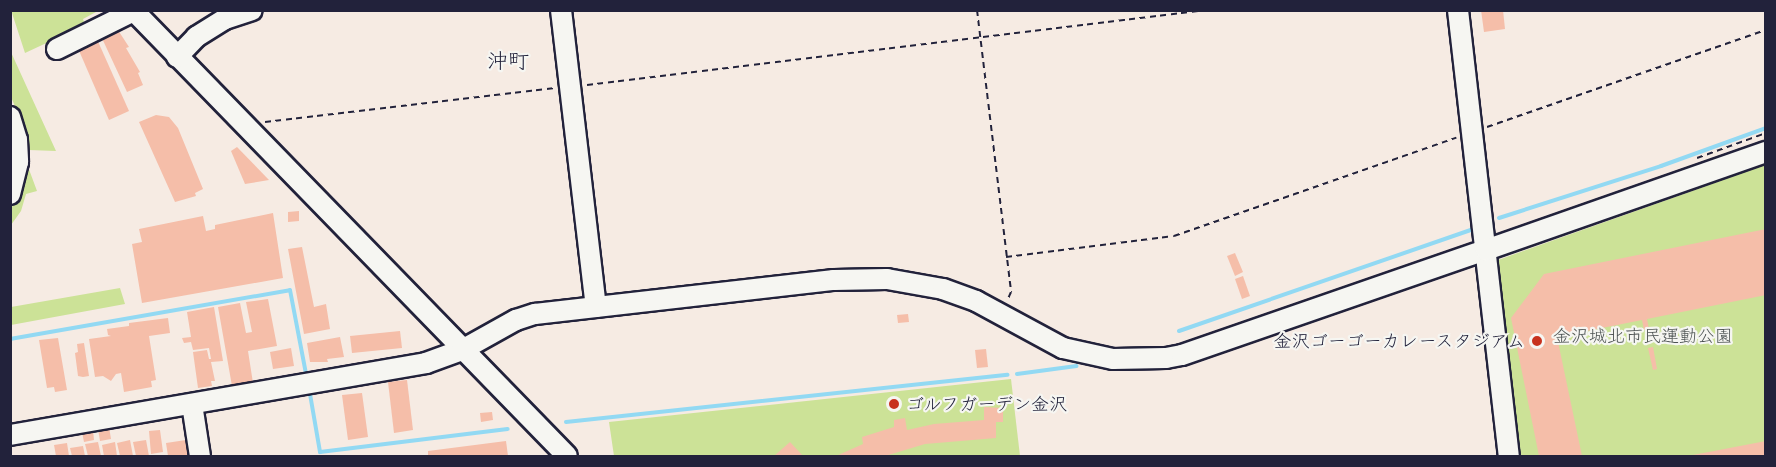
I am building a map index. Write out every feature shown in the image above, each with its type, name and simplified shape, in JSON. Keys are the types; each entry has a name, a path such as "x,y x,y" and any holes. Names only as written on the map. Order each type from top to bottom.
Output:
{"street":[{"path":"177,57 196,38 225,19 252,10"},
{"path":"561,10 596,307"},
{"path":"1458,10 1509,456"},
{"path":"57,49 133,11 567,456"},
{"path":"10,117 17,140 18,162 10,194"},
{"path":"10,435 426,363 462,350 516,320 549,312 834,280 871,278 914,282 943,288 1001,315 1050,343 1077,352 1113,359 1166,358 1182,355 1766,152"},
{"path":"192,404 200,456"}],"path":[{"path":"977,10 1011,292 1001,315"},
{"path":"245,124 981,39 1206,10"},
{"path":"1006,257 1174,236 1766,30"},
{"path":"1689,160 1766,133"}],"green space":[{"path":"11,10 95,10 96,12 83,19 85,25 25,53"},
{"path":"10,50 56,151 29,150 23,139 17,111 11,97"},
{"path":"27,164 37,191 26,194 21,211 11,225 11,210"},
{"name":"金沢城北市民運動公園","path":"1765,165 1765,456 1519,456 1498,260"},
{"path":"120,288 125,304 11,325 11,307"},
{"name":"ゴルフガーデン金沢","path":"1011,379 1020,456 614,456 609,422"}],"building":[{"path":"1481,10 1503,10 1505,29 1484,32"},
{"path":"116,27 129,47 126,48 140,72 138,73 143,85 127,92 100,34"},
{"path":"96,37 129,111 109,120 77,46"},
{"path":"156,115 169,117 178,128 203,189 195,193 196,196 175,202 139,122"},
{"path":"237,147 269,180 245,184 231,151"},
{"path":"299,211 299,221 288,222 288,212"},
{"path":"273,213 283,278 142,303 132,244 142,242 139,229 203,216 206,231 215,229 215,225"},
{"name":"金沢ゴーゴーカレースタジアム","path":"1766,229 1766,295 1647,319 1649,329 1644,330 1642,320 1557,337 1582,456 1539,456 1511,318 1544,274"},
{"path":"302,247 314,307 326,304 330,329 304,334 288,249"},
{"path":"1235,253 1243,272 1235,276 1227,256"},
{"path":"1243,276 1250,296 1242,299 1235,279"},
{"path":"268,299 277,346 248,351 253,383 232,386 218,307 240,303 246,333 252,332 246,302"},
{"path":"214,307 223,361 211,362 215,381 211,381 212,386 198,388 193,352 207,350 209,359 211,359 209,348 193,350 191,342 184,343 182,338 191,337 187,312"},
{"path":"908,314 909,322 898,323 897,315"},
{"path":"168,318 170,333 149,336 156,380 151,381 152,387 124,392 121,373 116,374 111,381 103,376 95,377 89,339 111,336 108,335 107,329 129,326 129,323"},
{"path":"400,331 402,348 352,353 350,336"},
{"path":"340,337 344,357 327,359 328,362 310,362 307,343"},
{"path":"58,338 67,390 55,392 54,387 47,388 39,340"},
{"path":"84,343 89,376 83,377 78,376 75,353 78,352 77,344"},
{"path":"1653,347 1657,369 1653,370 1648,348"},
{"path":"291,348 294,366 273,369 270,352"},
{"path":"986,349 988,367 977,368 975,350"},
{"path":"407,380 413,430 394,433 388,382"},
{"path":"362,393 368,437 348,440 342,395"},
{"path":"984,407 1003,408 1003,422 996,422 996,438 925,444 885,456 836,456 863,444 862,437 894,427 894,420 905,418 907,430 934,424 984,420"},
{"path":"492,412 493,420 481,422 480,413"},
{"path":"109,427 111,439 100,441 98,429"},
{"path":"93,430 94,440 84,442 82,432"},
{"path":"160,430 163,452 151,454 149,431"},
{"path":"130,440 133,456 120,456 117,443"},
{"path":"146,440 149,456 136,456 133,442"},
{"path":"186,440 189,456 168,456 166,443"},
{"path":"506,441 508,456 428,456 428,451"},
{"path":"1766,441 1766,456 1693,455"},
{"path":"98,442 101,456 88,456 85,444"},
{"path":"115,442 117,456 104,456 102,445"},
{"path":"790,442 803,456 774,456"},
{"path":"67,443 69,456 56,456 54,445"},
{"path":"83,446 85,456 72,456 70,448"}],"waterway":[{"path":"1499,218 1661,166 1766,128"},
{"path":"1179,331 1476,228"},
{"path":"10,339 290,290 306,374"},
{"path":"1017,374 1076,366"},
{"path":"566,422 1008,375"},
{"path":"310,394 320,452 508,429"}],"place":[{"name":"金沢ゴーゴーカレースタジアム","path":"1537,341"},
{"name":"ゴルフガーデン金沢","path":"894,404"}],"district":[{"name":"沖町","path":"508,61"}]}
